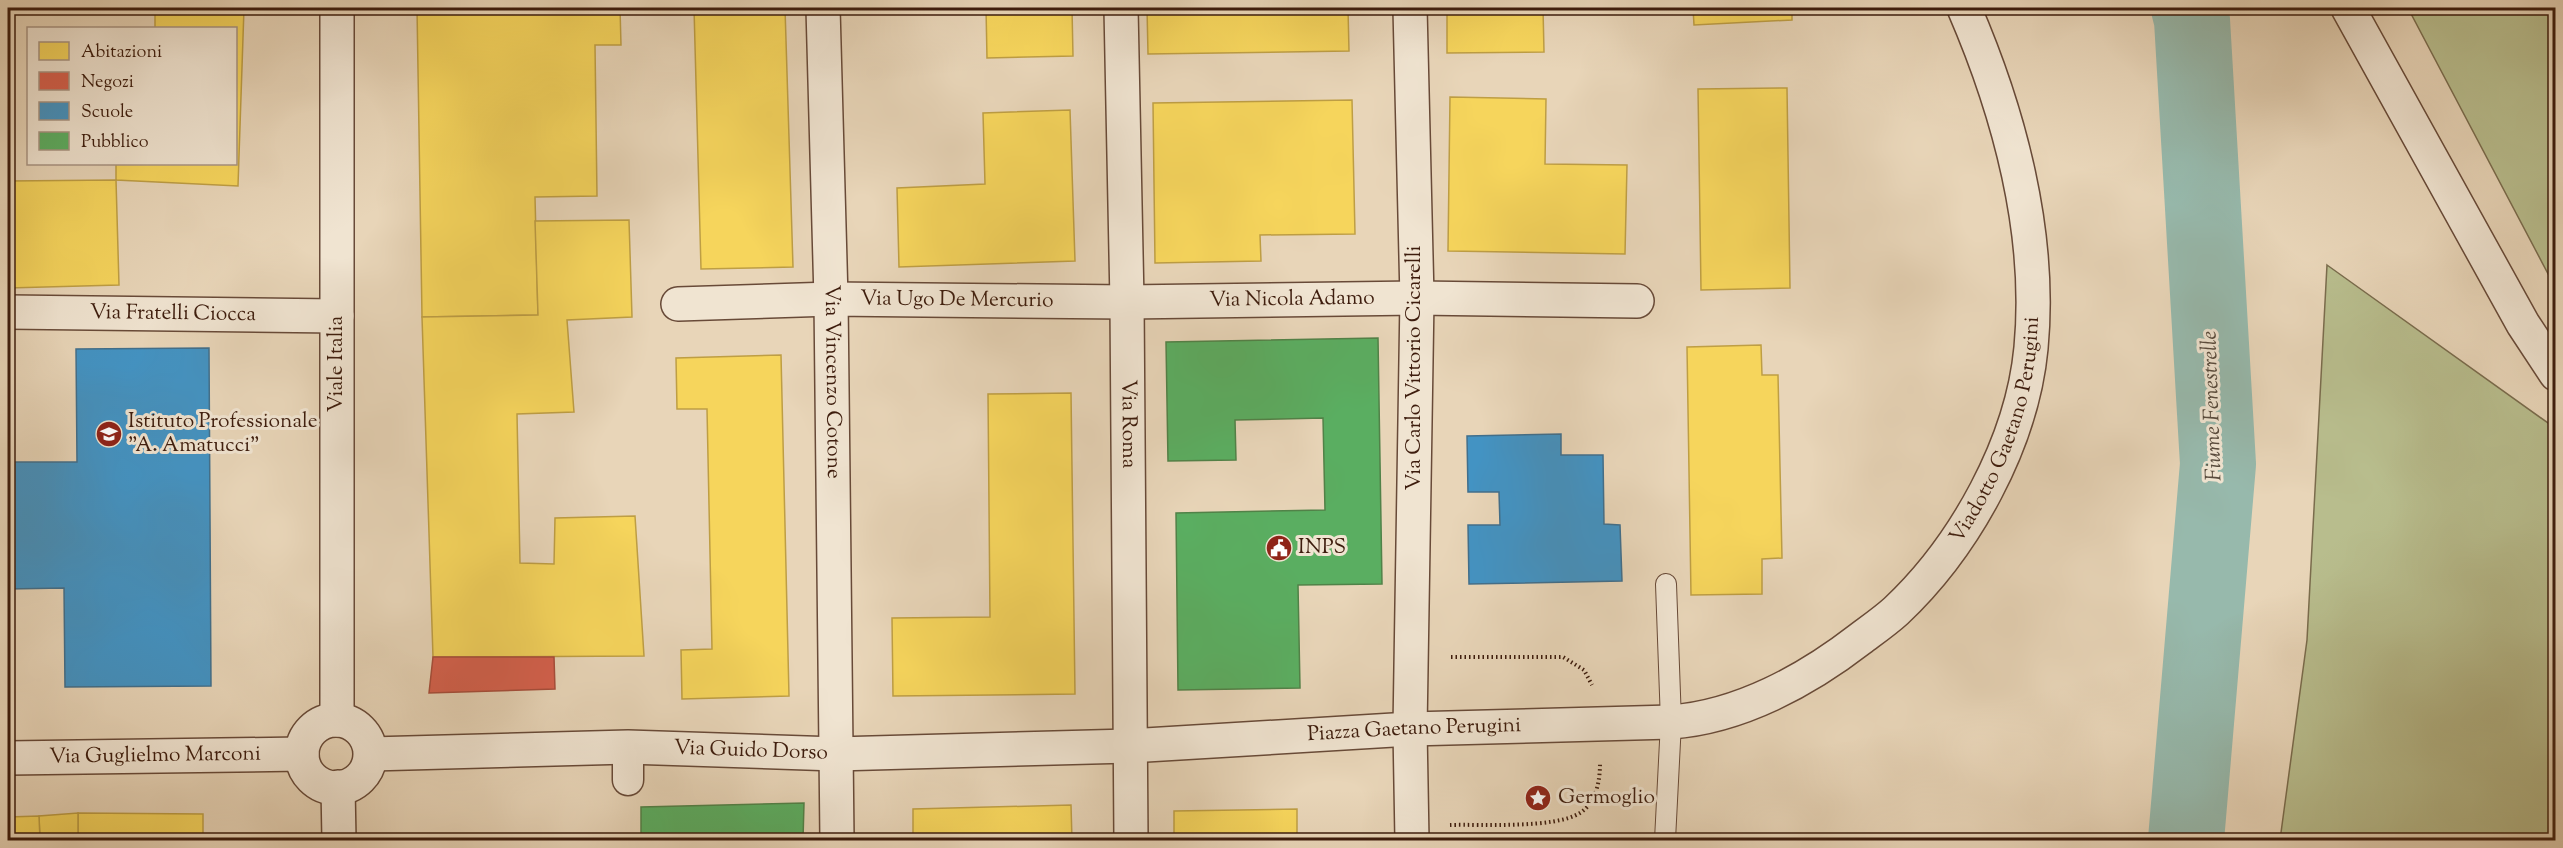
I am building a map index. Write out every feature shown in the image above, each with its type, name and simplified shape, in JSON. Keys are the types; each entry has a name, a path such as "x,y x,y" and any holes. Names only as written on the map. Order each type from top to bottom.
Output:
{"street":[{"name":"Viale Italia","path":"337,8 337,720"},
{"name":"Via Vincenzo Cotone","path":"824,8 831,299 837,840"},
{"name":"Via Roma","path":"1120,8 1127,302 1131,840"},
{"name":"Via Carlo Vittorio Cicarelli","path":"1410,8 1417,298 1410,729 1412,840"},
{"name":"Viadotto Gaetano Perugini","path":"1686,721 1782,690 1843,652 1896,611 1937,566 1980,504 2018,417 2031,349 2031,270 2019,178 1983,52 1964,8"},
{"path":"2348,8 2523,324 2556,374"},
{"name":"Via Nicola Adamo","path":"1127,302 1417,298 1637,301"},
{"name":"Via Ugo De Mercurio","path":"678,304 831,299 1127,302"},
{"name":"Via Fratelli Ciocca","path":"8,312 337,316"},
{"path":"337,720 357,726 364,734 371,754 364,773 357,780 338,787 318,782 310,775 302,754 309,734 326,721 337,720"},
{"name":"Piazza Gaetano Perugini","path":"1129,746 1410,729 1686,721"},
{"name":"Via Guido Dorso","path":"371,754 628,747 836,754 1129,746"},
{"path":"628,747 628,780"},
{"name":"Via Guglielmo Marconi","path":"8,758 302,754"},
{"path":"338,787 339,840"}],"lane":[{"path":"1665,840 1686,721 1666,584"}],"green space":[{"path":"2408,8 2555,8 2555,287"},
{"path":"2327,265 2555,428 2555,840 2280,840 2307,640"}],"building: Abitazioni":[{"path":"155,8 244,8 238,186 116,180 116,165 237,165 237,27 155,27"},
{"path":"417,8 620,8 621,45 595,45 597,196 535,197 538,315 422,317"},
{"path":"694,8 785,8 793,267 701,269"},
{"path":"986,8 1072,8 1073,56 987,58"},
{"path":"1147,8 1348,8 1349,51 1148,54"},
{"path":"1447,8 1543,8 1544,52 1447,53"},
{"path":"1693,8 1792,8 1792,20 1694,25"},
{"path":"1787,88 1790,288 1701,290 1698,89"},
{"path":"1450,97 1546,99 1545,164 1627,165 1625,254 1448,251"},
{"path":"1352,100 1355,234 1260,235 1261,261 1155,263 1153,103"},
{"path":"1070,110 1075,261 899,267 897,188 985,184 983,113"},
{"path":"116,180 119,285 8,288 8,181"},
{"path":"629,220 632,317 567,320 574,412 517,414 520,563 554,564 555,518 635,516 644,656 433,657 422,317 538,315 535,221"},
{"path":"1761,345 1762,375 1778,375 1782,558 1762,559 1762,594 1691,595 1687,347"},
{"path":"781,355 789,696 682,699 681,650 712,649 707,409 677,409 676,358"},
{"path":"1071,393 1075,694 893,696 892,618 990,617 988,394"},
{"path":"1071,805 1072,840 913,840 913,809"},
{"path":"1297,809 1297,840 1174,840 1174,811"},
{"path":"78,813 203,814 203,840 78,840"},
{"path":"78,813 78,840 40,840 39,816"},
{"path":"39,816 40,840 8,840 8,817"}],"building: Negozi":[{"path":"433,657 554,657 555,689 429,693"}],"building: Scuole":[{"name":"Istituto Professionale \"A. Amatucci\"","path":"209,348 211,686 65,687 64,588 8,589 8,462 77,462 76,349"},
{"path":"1561,434 1561,455 1603,455 1604,524 1620,525 1622,581 1469,584 1468,525 1500,525 1499,492 1468,492 1467,436"}],"building: Pubblico":[{"name":"INPS","path":"1378,338 1382,584 1298,585 1300,688 1178,690 1176,513 1325,510 1323,418 1235,420 1236,460 1168,461 1166,342"},
{"path":"804,803 803,840 641,840 641,807"}],"waterway":[{"name":"Fiume Fenestrelle","path":"2186,840 2218,464 2192,20 2189,8"}],"place":[{"name":"Istituto Professionale \"A. Amatucci\"","path":"109,434"},
{"name":"INPS","path":"1279,548"},
{"name":"Germoglio","path":"1538,798"}]}
